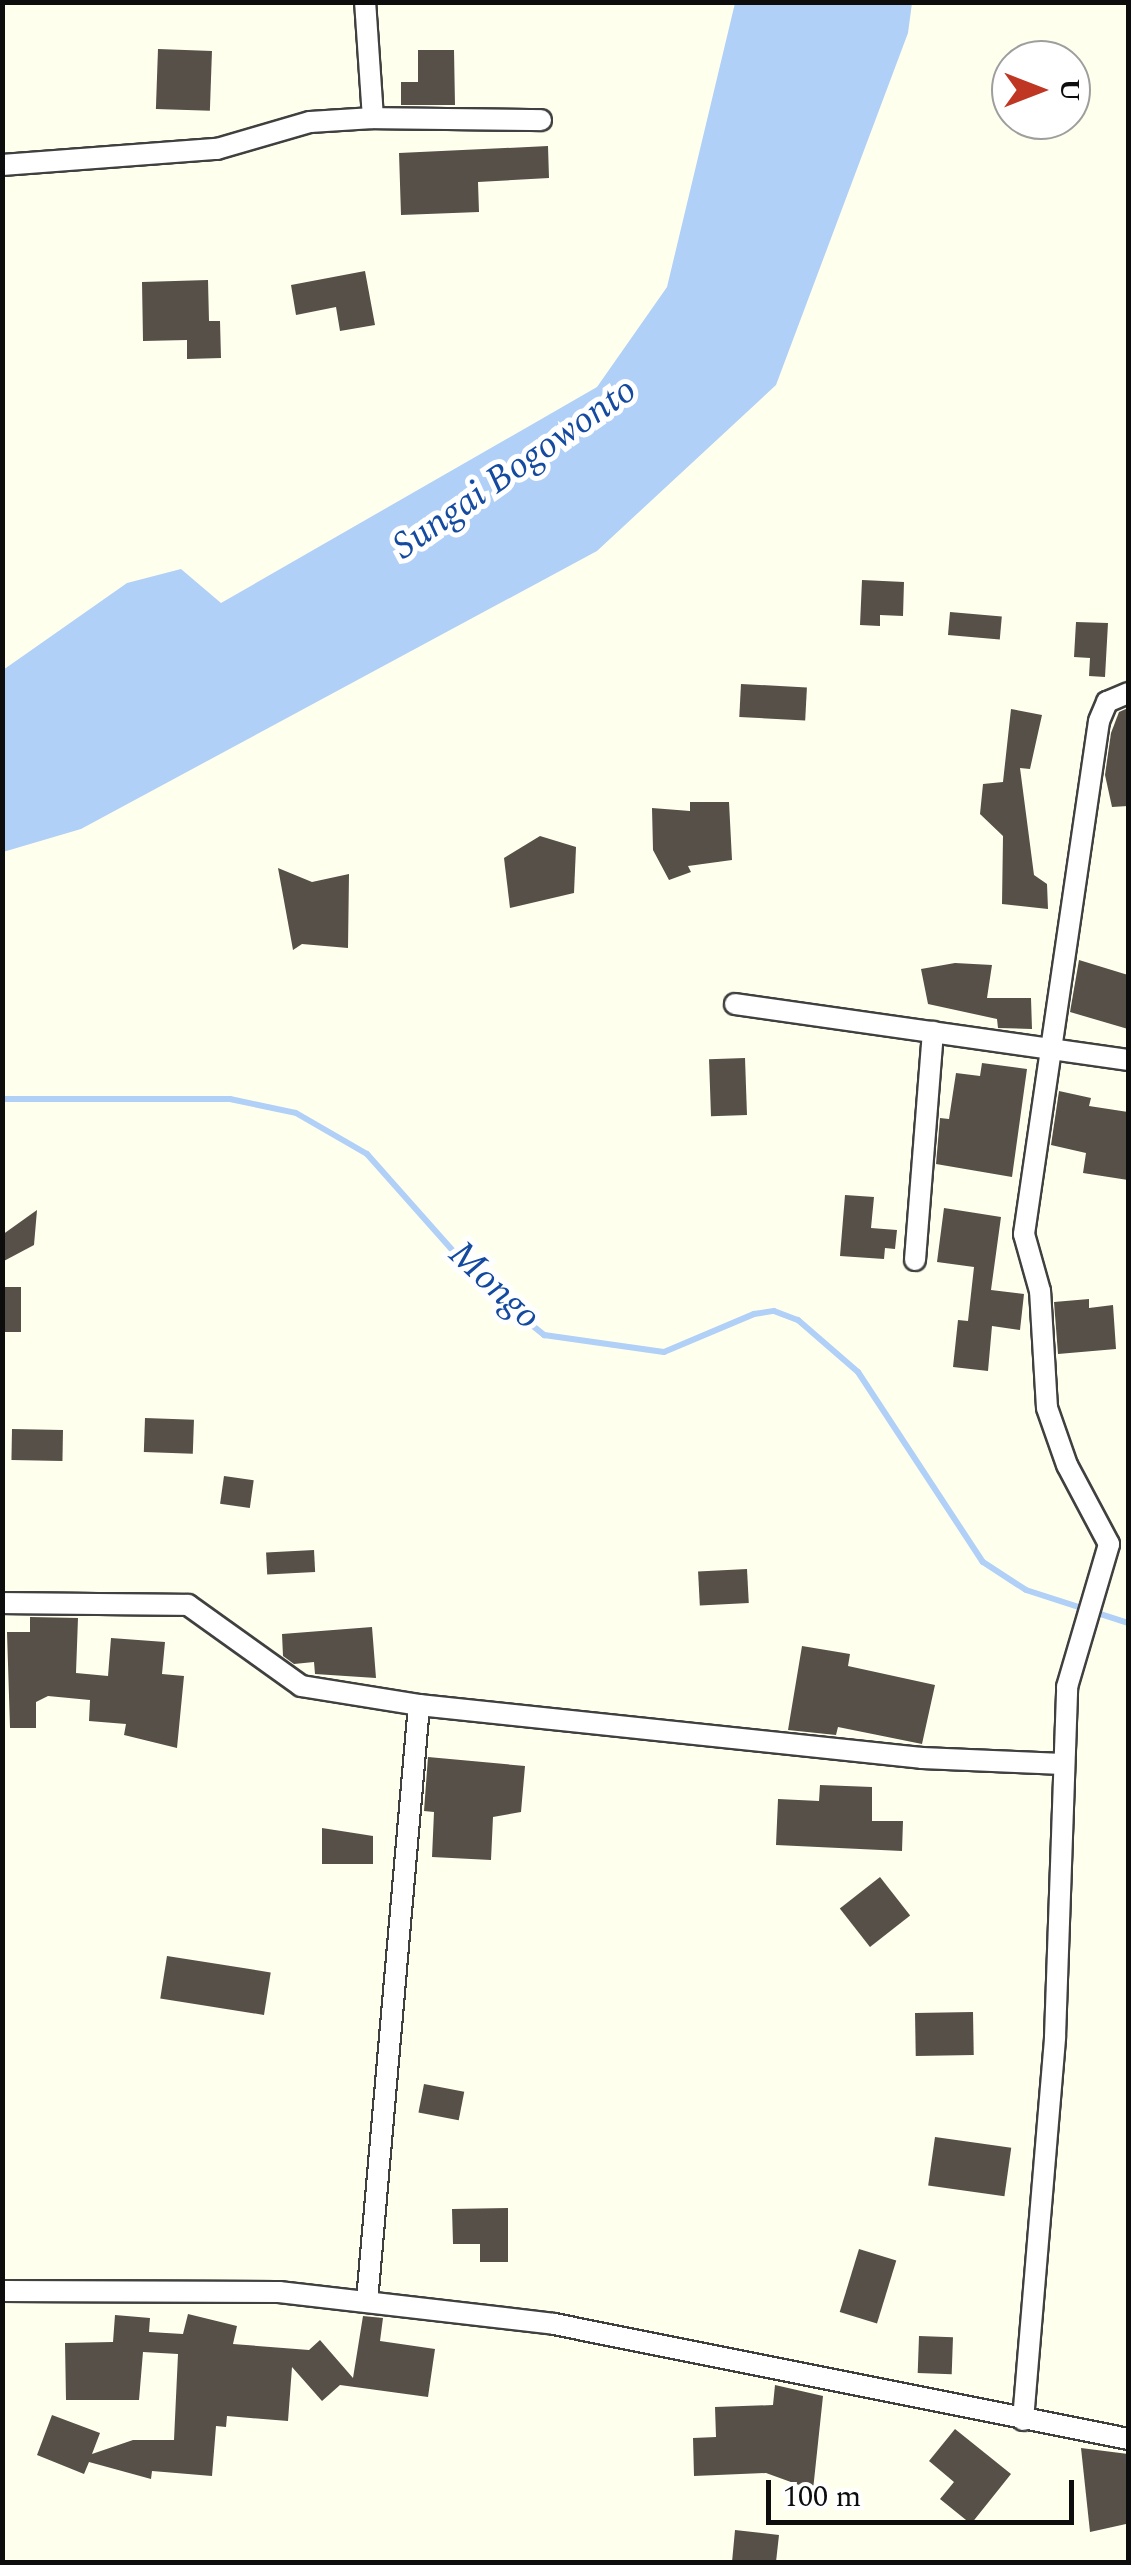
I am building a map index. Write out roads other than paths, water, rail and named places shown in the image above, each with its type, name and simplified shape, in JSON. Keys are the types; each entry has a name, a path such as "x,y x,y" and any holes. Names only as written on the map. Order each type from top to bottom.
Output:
{"street":[{"path":"365,2 373,118"},
{"path":"2,165 217,148 310,122 373,118 541,120"},
{"path":"1024,2420 1056,2037 1062,1764 1072,1660 1106,1571 1109,1544 1102,1520 1067,1465 1047,1408 1040,1291 1024,1248 1099,722 1107,702 1128,693"},
{"path":"735,1004 1128,1060"},
{"path":"915,1260 932,1032"},
{"path":"2,1603 188,1605 301,1686 419,1705 922,1758 1062,1764"},
{"path":"367,2300 419,1705"},
{"path":"2,2291 260,2291 554,2324 912,2391 1024,2420 1128,2438"}],"water":[{"name":"Sungai Bogowonto","path":"735,3 912,3 908,33 776,385 597,551 81,829 3,852 3,670 127,583 181,569 221,603 597,387 667,287"}],"waterway":[{"name":"Mongo","path":"2,1099 230,1099 296,1113 367,1154 486,1288 544,1335 664,1352 754,1314 774,1311 798,1320 858,1372 983,1562 1026,1590 1128,1623"}]}
